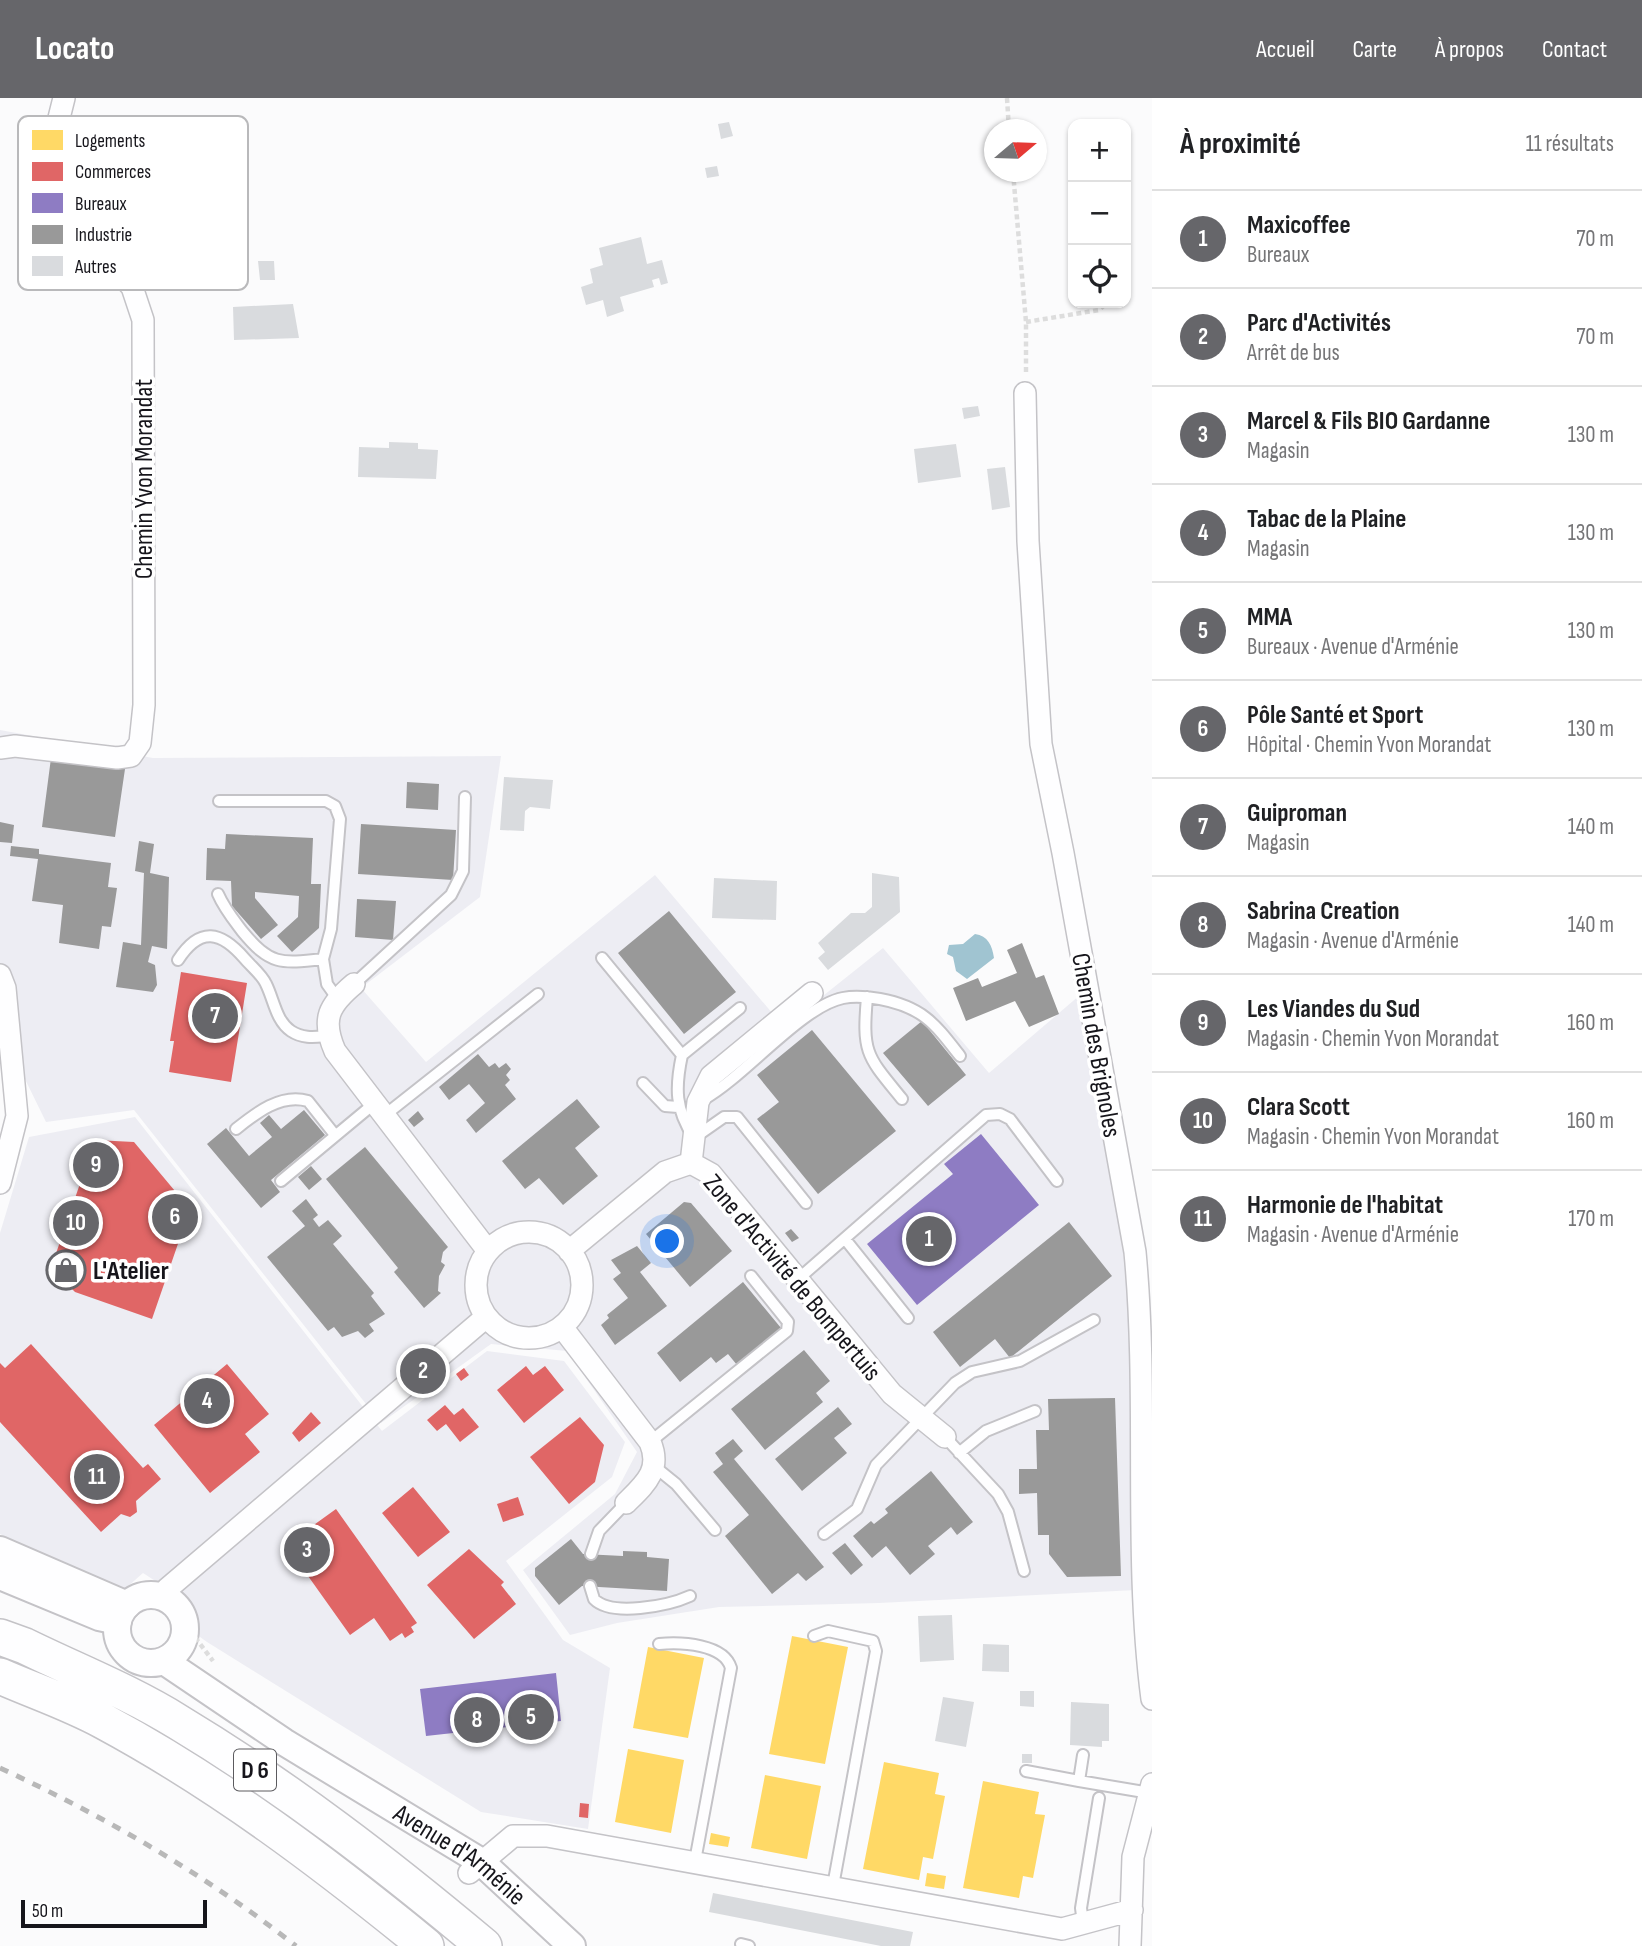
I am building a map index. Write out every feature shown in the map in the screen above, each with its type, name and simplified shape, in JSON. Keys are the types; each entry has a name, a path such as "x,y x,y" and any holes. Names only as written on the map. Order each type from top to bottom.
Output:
{"highway":[{"name":"D 6","path":"0,1637 25,1646 176,1720 285,1789 371,1851 484,1946"},
{"name":"D 6","path":"0,1676 101,1719 224,1791 329,1867 426,1946"}],"street":[{"name":"Chemin Yvon Morandat","path":"60,116 64,98"},
{"name":"Chemin Yvon Morandat","path":"0,748 15,746 117,758 131,756 140,743 144,705 143,320 133,290"},
{"name":"Chemin des Brignoles","path":"1026,393 1028,541 1041,744 1135,1252 1140,1304 1142,1588 1152,1699"},
{"path":"0,975 5,988 17,1116 0,1183"},
{"path":"354,984 337,998 328,1019 328,1036 335,1051 488,1251"},
{"path":"691,1163 694,1138 688,1105 711,1076 812,993"},
{"name":"Zone d'Activité de Bompertuis","path":"569,1251 665,1172 691,1163 712,1174 892,1394 945,1437"},
{"path":"528,1232 558,1240 569,1251 578,1265 582,1282 580,1299 573,1314 562,1327 547,1335 531,1338 514,1336 499,1329 486,1317 478,1302 475,1284 479,1266 488,1251 499,1241 528,1232"},
{"path":"0,1576 99,1617 122,1613 140,1597 164,1593 486,1317"},
{"path":"562,1327 650,1442 655,1467 647,1482 626,1503"},
{"path":"0,1550 122,1613"},
{"path":"122,1613 119,1641 132,1657 153,1663 164,1661 174,1654 184,1632 177,1607 164,1593"},
{"name":"Avenue d'Arménie","path":"184,1632 204,1670 267,1731"},
{"name":"Avenue d'Arménie","path":"164,1661 336,1775 421,1822 572,1946"},
{"path":"1130,1946 1133,1857 1151,1788"},
{"path":"475,1867 513,1836 532,1835 695,1861 1062,1929 1132,1910"},
{"name":"Avenue d'Arménie","path":"475,1867 556,1946"}],"lane":[{"path":"354,984 451,895 463,871 465,797"},
{"path":"219,802 327,801 335,806 340,819 331,929 323,959 327,984 337,998"},
{"path":"218,894 223,907 261,954 288,963 323,959"},
{"path":"178,960 188,945 204,936 229,941 266,983 281,1021 290,1031 304,1038 328,1036"},
{"path":"602,958 682,1055"},
{"path":"281,1181 335,1135 381,1109 538,994"},
{"path":"643,1083 666,1107 688,1105 714,1093 819,1007 842,998 867,997 899,1003 924,1014 960,1056"},
{"path":"867,997 863,1034 866,1049 871,1062 902,1100"},
{"path":"688,1105 677,1080 682,1055 740,1008"},
{"path":"789,1033 796,1043"},
{"path":"236,1129 268,1106 302,1099 308,1101 335,1135"},
{"path":"797,1280 986,1115 1000,1114 1010,1119 1057,1181"},
{"path":"694,1138 724,1117 737,1117 806,1203"},
{"path":"845,1239 908,1318"},
{"path":"650,1442 787,1331 788,1322 751,1276"},
{"path":"824,1534 857,1508 876,1465 955,1383 972,1372 1020,1361 1094,1320"},
{"path":"960,1454 986,1431 1035,1411"},
{"path":"945,1437 998,1494 1008,1512 1024,1571"},
{"path":"655,1467 676,1484 715,1530"},
{"path":"591,1554 599,1531 626,1503"},
{"path":"590,1586 594,1599 608,1608 664,1606 690,1596"},
{"path":"814,1636 828,1631 873,1641 876,1651 833,1886"},
{"path":"659,1644 671,1643 719,1651 728,1658 731,1668 695,1861"},
{"path":"1079,1781 1083,1755"},
{"path":"1026,1771 1079,1781 1151,1788"},
{"path":"1083,1923 1081,1908 1099,1798"}],"path":[{"path":"1007,98 1008,119"},
{"path":"1014,182 1026,322 1026,393"},
{"path":"1026,322 1101,308"},
{"path":"184,1632 209,1658"}],"shaded area":[{"path":"0,730 153,758 501,756 480,897 361,988 426,1062 655,875 784,1027 883,948 989,1073 1080,995 1130,1266 1136,1590 879,1603 719,1607 617,1623 570,1635 523,1570 615,1494 637,1452 567,1351 491,1344 381,1423 134,1110 46,1122 21,1071 0,993"},
{"path":"135,1117 382,1431 487,1351 564,1361 625,1442 612,1477 506,1561 563,1640 610,1668 588,1829 481,1812 207,1642 189,1629 181,1611 183,1599 143,1573 126,1588 112,1590 0,1534 0,1233 29,1137"}],"water":[{"path":"975,934 989,942 994,958 967,979 956,971 953,957 947,954 949,945 963,944"}],"building: Logements":[{"path":"792,1636 848,1647 825,1764 769,1754"},
{"path":"648,1647 704,1658 688,1738 633,1728"},
{"path":"628,1749 684,1760 671,1833 615,1822"},
{"path":"884,1762 939,1773 935,1794 945,1796 933,1859 923,1857 919,1880 863,1869"},
{"path":"765,1775 821,1786 807,1859 751,1848"},
{"path":"983,1781 1039,1792 1035,1814 1045,1815 1033,1878 1023,1876 1019,1898 963,1888"},
{"path":"711,1833 730,1837 728,1847 709,1844"},
{"path":"927,1873 946,1876 944,1889 925,1886"}],"building: Commerces":[{"path":"181,972 247,983 231,1082 169,1072 174,1041 170,1041"},
{"path":"95,1140 134,1142 190,1209 152,1319 75,1292 51,1268"},
{"path":"31,1344 143,1468 148,1464 161,1479 136,1501 137,1512 130,1517 121,1514 101,1532 0,1422 0,1363 5,1368"},
{"path":"227,1364 269,1414 245,1434 260,1452 210,1493 154,1425"},
{"path":"526,1366 533,1375 545,1366 564,1390 524,1423 497,1390"},
{"path":"464,1368 469,1375 461,1381 456,1374"},
{"path":"445,1405 454,1415 463,1408 479,1427 460,1442 446,1424 437,1431 427,1420"},
{"path":"311,1412 321,1423 299,1442 292,1433"},
{"path":"580,1417 604,1445 595,1482 569,1504 530,1457"},
{"path":"413,1487 450,1532 418,1557 382,1513"},
{"path":"518,1497 524,1515 503,1522 497,1504"},
{"path":"336,1509 417,1623 411,1627 414,1632 405,1638 402,1633 390,1641 374,1618 350,1635 286,1545"},
{"path":"469,1549 504,1582 501,1585 516,1604 474,1639 427,1585"},
{"path":"580,1803 589,1804 588,1818 579,1817"}],"building: Bureaux":[{"path":"981,1134 1039,1205 917,1305 867,1244 953,1174 944,1164"},
{"path":"556,1673 561,1721 426,1736 420,1689"}],"building: Industrie":[{"path":"51,758 125,769 115,837 42,827"},
{"path":"407,782 439,784 438,810 406,808"},
{"path":"0,822 14,825 12,843 0,842"},
{"path":"361,824 456,830 453,880 358,874"},
{"path":"226,834 313,838 311,884 321,884 319,928 292,952 277,936 298,917 299,896 255,892 255,898 278,925 261,939 232,906 231,881 206,880 207,848 225,849"},
{"path":"139,841 154,844 150,873 169,877 167,949 152,946 148,962 155,965 157,985 153,992 116,987 123,942 141,945 144,873 135,871"},
{"path":"11,846 39,849 39,854 111,863 108,887 117,888 111,927 102,926 99,949 59,943 63,905 32,901 38,859 10,856"},
{"path":"357,899 396,901 393,940 355,937"},
{"path":"669,911 736,992 684,1034 618,953"},
{"path":"1022,943 1036,978 1044,975 1059,1014 1029,1027 1015,1001 966,1021 953,988 978,978 982,987 1017,973 1007,950"},
{"path":"922,1021 966,1075 928,1106 883,1053"},
{"path":"812,1030 896,1131 818,1194 757,1119 779,1102 757,1075"},
{"path":"478,1054 489,1067 495,1063 499,1068 506,1063 511,1069 506,1075 510,1080 505,1085 516,1099 476,1133 466,1120 485,1103 469,1084 449,1100 439,1087"},
{"path":"577,1099 600,1127 575,1148 598,1176 563,1205 539,1178 525,1189 502,1161"},
{"path":"304,1110 325,1135 271,1180 280,1192 261,1208 207,1144 226,1128 249,1156 272,1137 260,1123 269,1115 281,1129"},
{"path":"418,1111 424,1119 414,1127 408,1120"},
{"path":"365,1147 448,1247 443,1252 441,1262 445,1265 439,1276 438,1291 441,1293 424,1308 394,1272 398,1268 326,1179"},
{"path":"311,1166 322,1179 309,1190 298,1177"},
{"path":"306,1199 318,1215 313,1219 319,1227 328,1220 342,1236 333,1244 374,1293 371,1296 385,1314 369,1324 374,1331 365,1338 358,1331 342,1337 334,1327 328,1331 267,1257 305,1226 292,1211"},
{"path":"684,1202 691,1203 732,1251 690,1287 646,1234"},
{"path":"1069,1222 1112,1276 1010,1358 995,1339 960,1367 933,1332"},
{"path":"791,1229 799,1238 792,1242 785,1233"},
{"path":"637,1246 651,1263 640,1272 667,1306 615,1345 601,1325 609,1318 607,1315 628,1298 613,1279 621,1273 611,1260"},
{"path":"743,1282 781,1328 737,1365 728,1354 716,1363 711,1357 680,1382 657,1353"},
{"path":"804,1350 830,1381 816,1393 823,1402 765,1450 731,1409"},
{"path":"1115,1398 1121,1576 1067,1577 1049,1554 1049,1535 1038,1535 1037,1493 1019,1494 1019,1469 1037,1469 1036,1430 1049,1430 1048,1399"},
{"path":"838,1407 852,1424 834,1438 847,1453 802,1491 775,1459"},
{"path":"733,1439 743,1451 734,1459 824,1567 806,1581 798,1573 772,1594 725,1536 749,1515 713,1472 723,1464 715,1453"},
{"path":"931,1471 973,1522 957,1535 951,1527 928,1546 935,1554 910,1575 886,1546 872,1558 853,1536 871,1521 874,1524 888,1513 885,1509"},
{"path":"571,1539 583,1554 623,1556 623,1551 647,1552 647,1557 669,1559 667,1591 582,1586 559,1605 535,1576 535,1568"},
{"path":"845,1543 863,1565 851,1575 832,1553"}],"building: Autres":[{"path":"729,122 733,136 721,139 718,124"},
{"path":"717,166 719,176 707,178 705,168"},
{"path":"641,237 647,264 662,260 668,283 661,285 659,278 652,280 654,287 620,297 624,311 607,317 603,300 586,305 581,287 593,283 590,269 603,265 599,248"},
{"path":"258,261 274,261 275,280 260,280"},
{"path":"293,304 299,338 234,340 233,307"},
{"path":"978,406 980,416 964,419 962,408"},
{"path":"389,442 418,443 418,449 438,450 436,479 358,477 359,447 389,448"},
{"path":"956,444 961,477 918,483 914,449"},
{"path":"1005,467 1010,507 992,510 987,469"},
{"path":"504,777 553,780 550,809 530,807 525,811 524,831 500,830"},
{"path":"872,873 899,877 900,912 828,970 818,958 825,952 818,943 851,913 865,913 872,907"},
{"path":"714,878 777,881 776,920 712,918"},
{"path":"952,1615 954,1660 920,1662 918,1616"},
{"path":"983,1644 1009,1645 1009,1672 982,1671"},
{"path":"1020,1691 1034,1691 1034,1707 1020,1706"},
{"path":"943,1697 974,1702 966,1747 935,1741"},
{"path":"1071,1702 1109,1704 1109,1741 1102,1741 1102,1747 1070,1745"},
{"path":"1022,1754 1032,1754 1032,1763 1022,1763"},
{"path":"713,1893 913,1932 910,1946 881,1946 709,1912"}],"railway":[{"path":"0,1768 153,1848 226,1895 296,1946"}],"place":[{"name":"Guiproman","path":"215,1016"},
{"name":"Les Viandes du Sud","path":"96,1165"},
{"name":"Pôle Santé et Sport","path":"175,1217"},
{"name":"Clara Scott","path":"76,1223"},
{"name":"Maxicoffee","path":"929,1239"},
{"name":"L'Atelier","path":"66,1270"},
{"name":"Parc d'Activités","path":"423,1371"},
{"name":"Tabac de la Plaine","path":"207,1401"},
{"name":"Harmonie de l'habitat","path":"97,1477"},
{"name":"Marcel & Fils BIO Gardanne","path":"307,1550"},
{"name":"MMA","path":"531,1717"},
{"name":"Sabrina Creation","path":"477,1720"}]}
